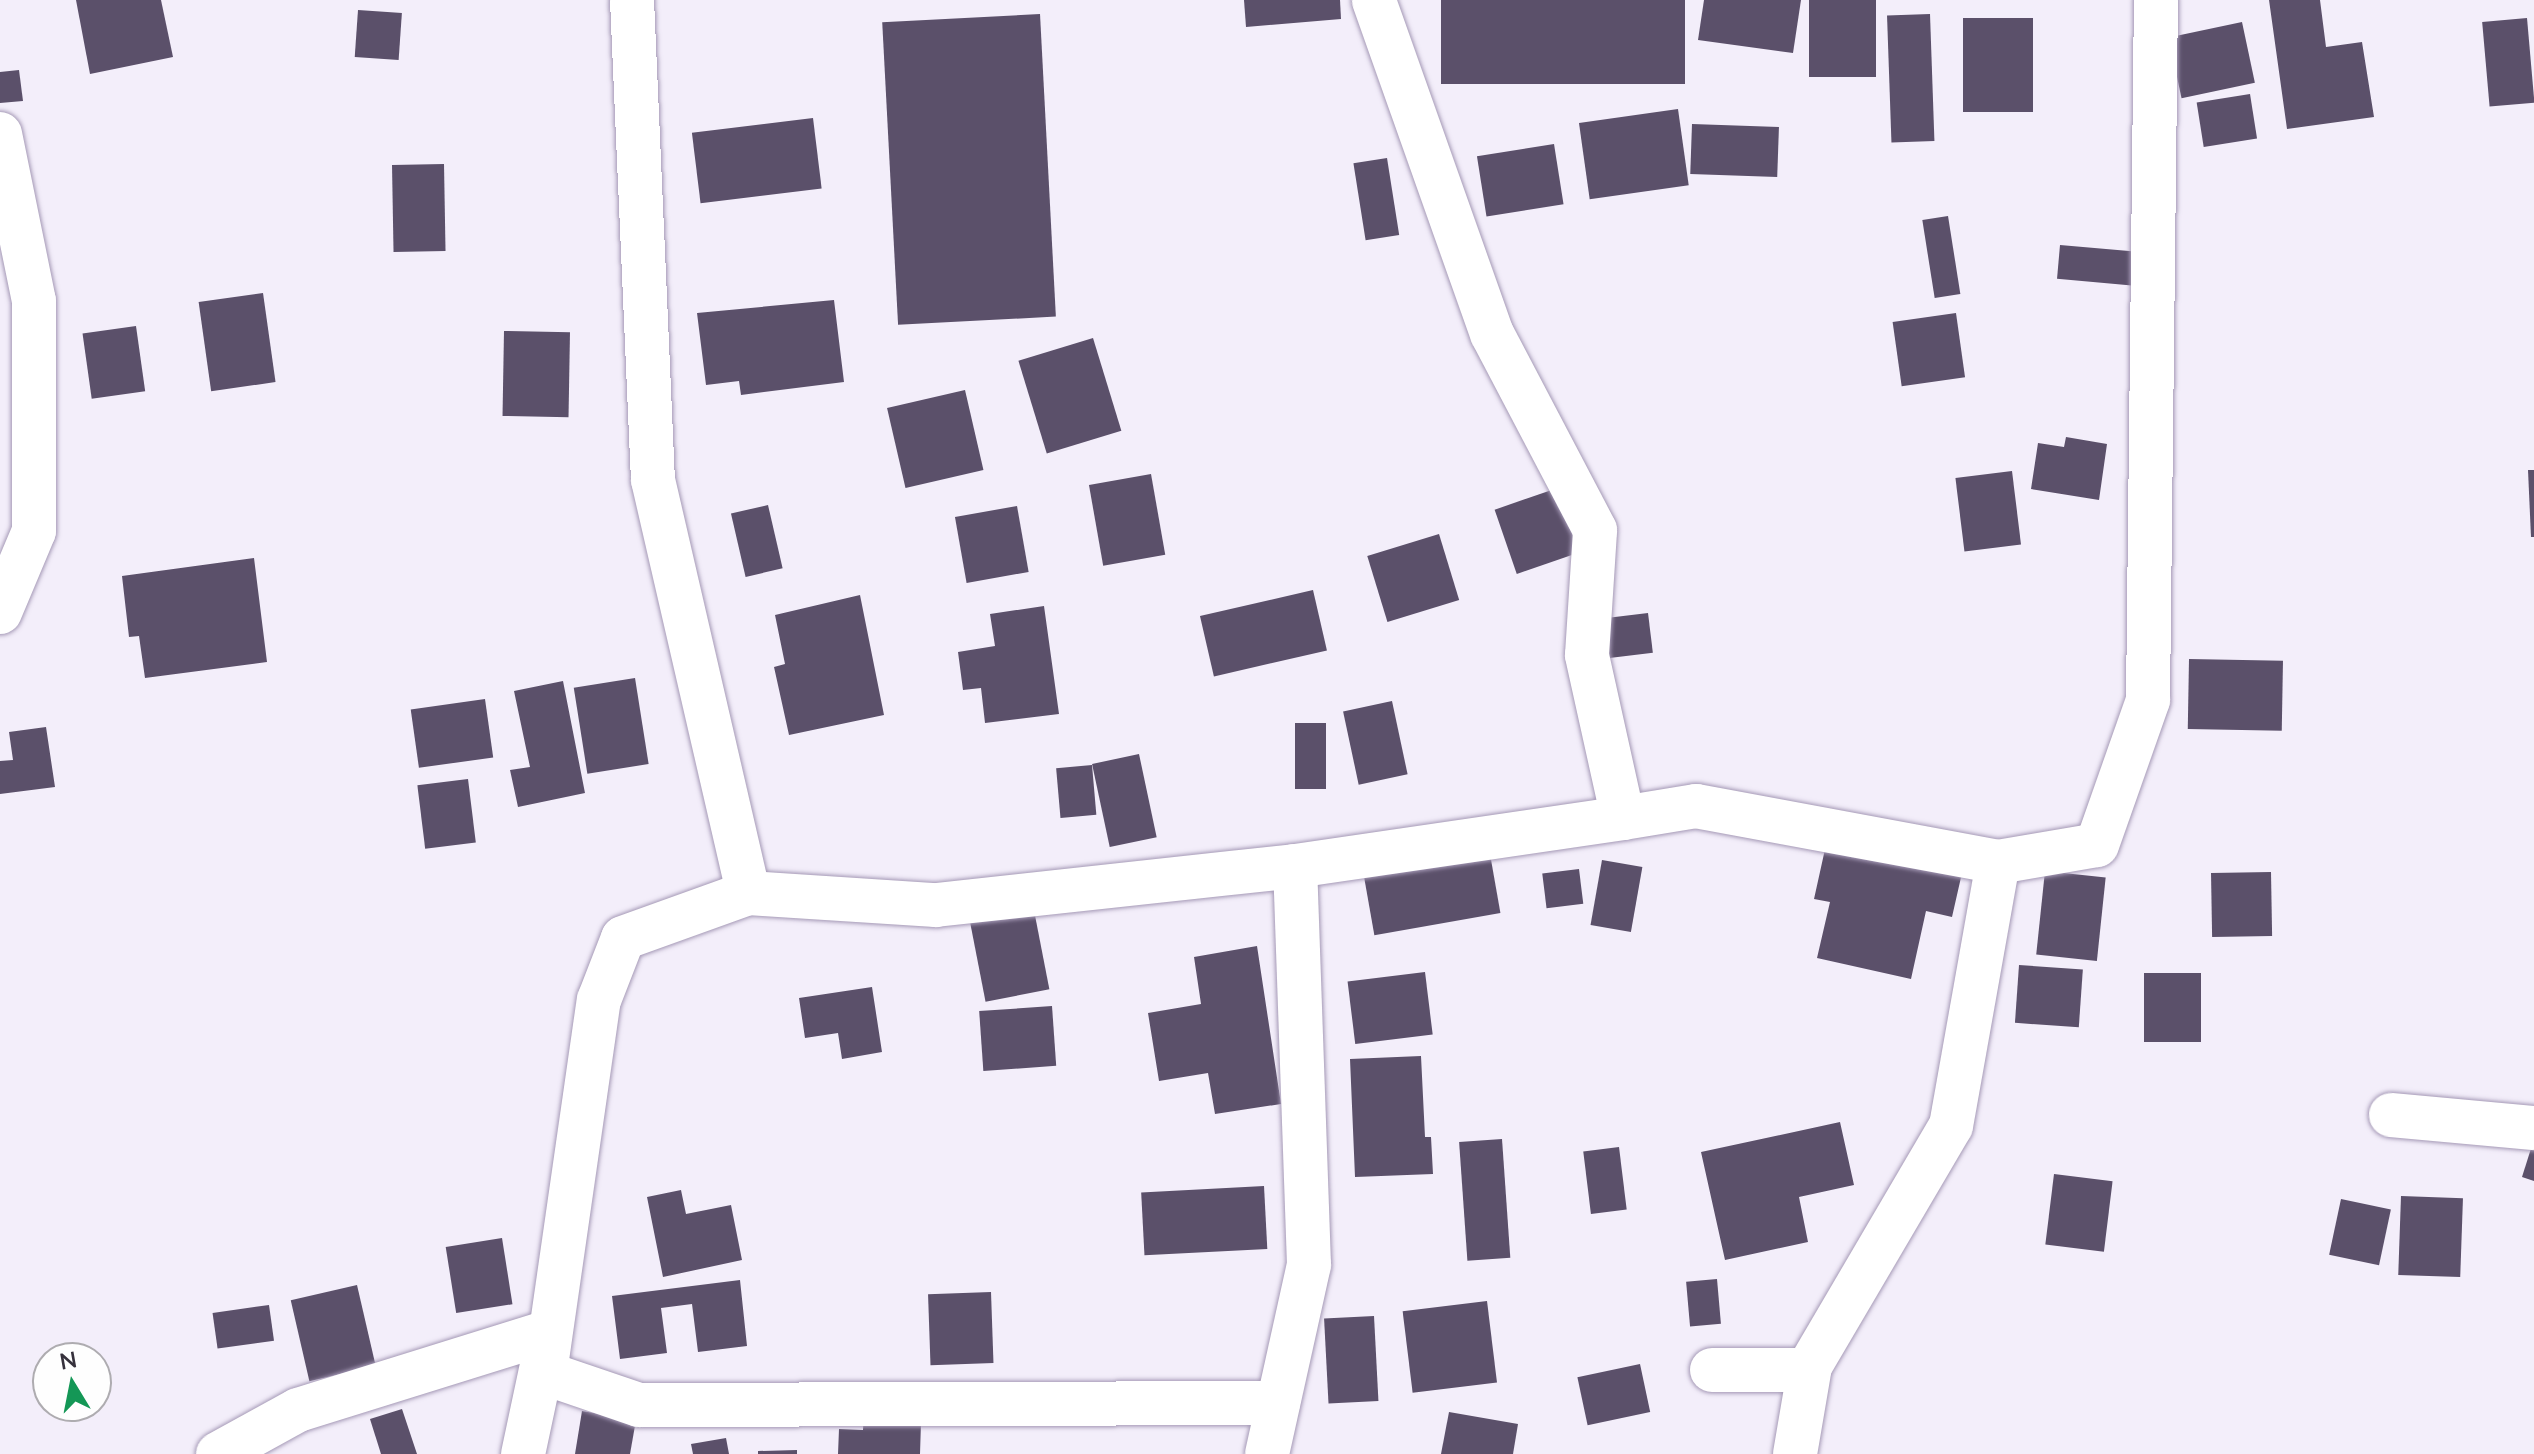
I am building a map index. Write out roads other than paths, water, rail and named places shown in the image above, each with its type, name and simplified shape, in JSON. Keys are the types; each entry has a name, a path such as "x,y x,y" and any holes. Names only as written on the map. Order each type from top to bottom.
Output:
{"street":[{"path":"632,0 653,480 748,893"},
{"path":"1374,0 1492,334 1595,530 1587,655 1623,818"},
{"path":"1278,1403 639,1405 545,1373 599,1000 623,938 748,893 936,905 1295,866 1696,806 1998,862 2097,845 2148,700 2156,0"},
{"path":"0,134 34,301 17,434 34,531 0,612"},
{"path":"1795,1454 1809,1370 1951,1126 1998,862"},
{"path":"1267,1454 1309,1265 1295,866"},
{"path":"2391,1115 2534,1128"},
{"path":"218,1454 298,1410 549,1332"},
{"path":"523,1454 549,1332"},
{"path":"1712,1370 1809,1370"}]}
